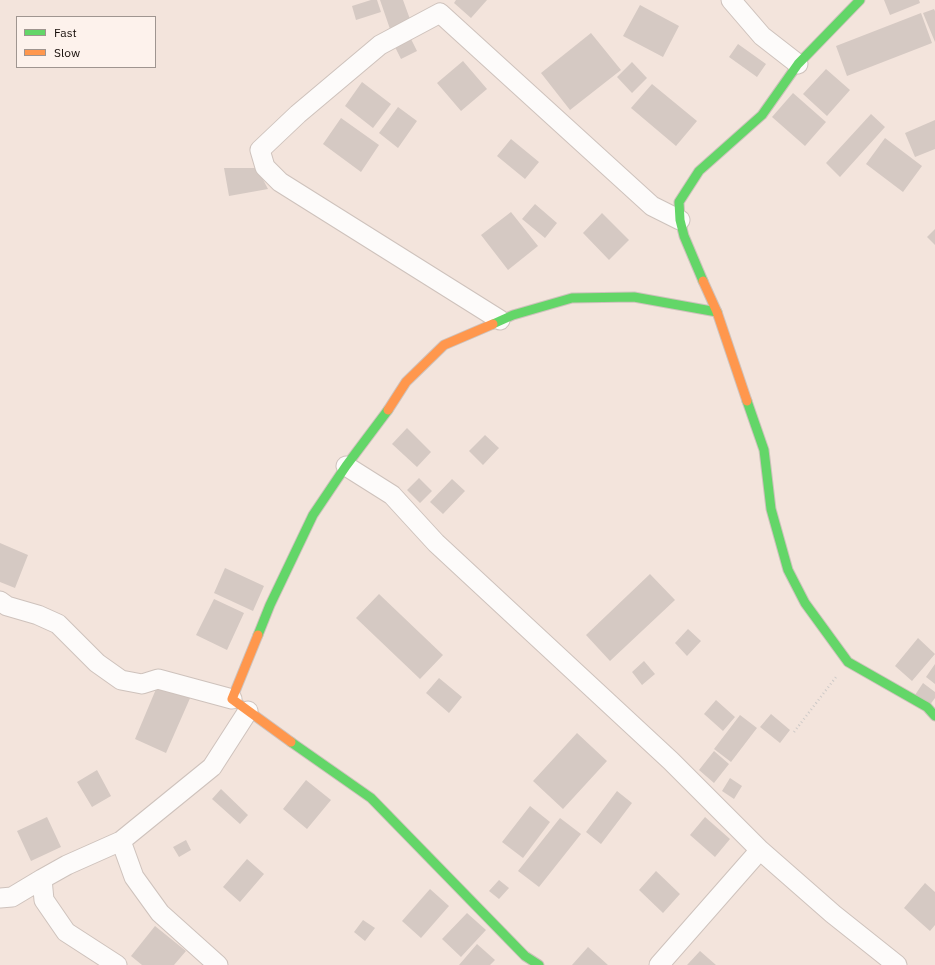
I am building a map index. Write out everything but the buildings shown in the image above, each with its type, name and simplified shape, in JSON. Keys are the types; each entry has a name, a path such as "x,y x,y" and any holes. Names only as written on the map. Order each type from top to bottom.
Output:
{"street":[{"path":"731,0 762,36 798,64"},
{"path":"860,0 798,64 762,115 699,171 679,202 680,220 684,236 717,312 764,450 771,509 788,570 806,603 848,662 927,707 935,716"},
{"path":"500,320 280,182 265,167 260,150 298,114 380,45 440,13 652,206 680,220"},
{"path":"232,699 270,605 313,515 346,466 382,420 406,382 444,345 513,315 572,298 634,297 717,312"},
{"path":"346,466 392,495 436,543 671,761 760,850 833,914 897,965"},
{"path":"0,601 7,606 38,615 58,624 97,663 121,680 142,684 158,679 232,699 371,798 525,956 539,965"},
{"path":"0,898 12,896 67,865 121,841 212,767 248,711"},
{"path":"121,841 134,877 160,913 218,965"},
{"path":"659,965 760,850"},
{"path":"42,880 44,900 66,932 117,965"}],"path":[{"path":"794,732 848,662"}],"traffic: fast":[{"path":"703,281 684,236 680,220 679,202 699,171 762,115 798,64 860,0"},
{"path":"493,324 513,315 572,298 634,297 717,312"},
{"path":"747,401 764,450 771,509 788,570 805,603 848,662 927,707 935,716"},
{"path":"258,635 270,605 313,515 346,466 388,410"},
{"path":"291,742 371,798 525,956 539,965"}],"traffic: slow":[{"path":"703,281 717,312 747,401"},
{"path":"388,410 406,382 444,345 493,324"},
{"path":"258,635 232,699 291,742"}]}
